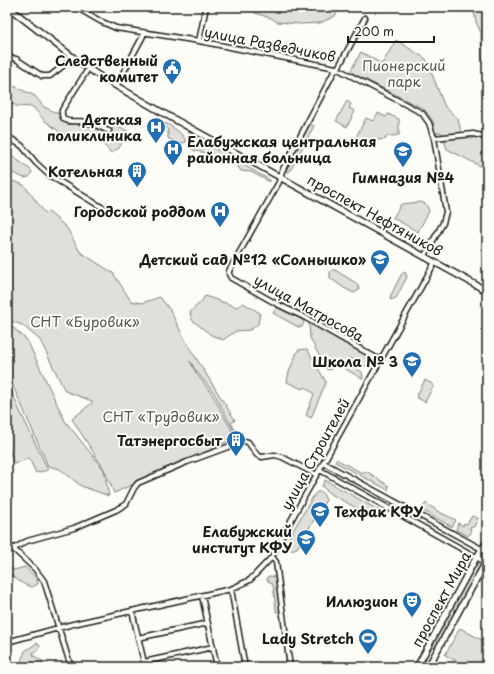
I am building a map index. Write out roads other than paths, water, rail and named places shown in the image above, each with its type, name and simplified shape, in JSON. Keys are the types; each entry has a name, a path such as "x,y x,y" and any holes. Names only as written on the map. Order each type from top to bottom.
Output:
{"main road":[{"name":"проспект Нефтяников","path":"8,7 88,69 116,86 487,291"},
{"name":"проспект Мира","path":"417,667 476,558 484,551 487,542"},
{"name":"проспект Мира","path":"428,667 487,562"},
{"path":"427,649 433,650 435,654"}],"street":[{"name":"улица Разведчиков","path":"76,7 100,21 116,28 199,41 337,68 422,113 434,138 446,215 424,256"},
{"path":"199,41 206,7"},
{"path":"280,176 365,18"},
{"path":"116,86 130,60 135,54 144,33"},
{"path":"7,57 16,59 42,76 47,77 68,62 72,56"},
{"path":"88,69 62,110 62,117 68,121 88,122 109,131"},
{"path":"434,138 473,134 487,137"},
{"path":"7,136 22,146 36,163 49,175 107,209"},
{"name":"улица Матросова","path":"280,176 279,182 233,264 229,274 231,278 380,360"},
{"name":"улица Строителей","path":"7,642 59,627 231,589 250,580 272,557 280,540 435,262"},
{"path":"364,389 370,392"},
{"path":"13,549 28,541 74,528 116,510 126,504 138,483 187,462 244,441 248,442 255,453 260,456 275,455 282,457 316,476"},
{"path":"324,463 484,551"},
{"path":"320,470 476,558 487,562"},
{"path":"450,543 448,540 449,537 454,534"},
{"path":"7,543 35,569 44,581 71,667"},
{"path":"272,557 276,562 290,667"},
{"path":"231,589 245,667"},
{"path":"202,596 217,667"},
{"path":"131,612 145,667"},
{"path":"138,638 208,623"},
{"path":"144,662 213,647"}],"place":[{"name":"Следственный комитет","path":"172,85"},
{"name":"Детская поликлиника","path":"156,144"},
{"name":"Елабужская центральная районная больница","path":"173,166"},
{"name":"Гимназия №4","path":"403,168"},
{"name":"Котельная","path":"137,188"},
{"name":"Городской роддом","path":"220,228"},
{"name":"Детский сад №12 «Солнышко»","path":"380,276"},
{"name":"Школа № 3","path":"412,378"},
{"name":"Татэнергосбыт","path":"236,457"},
{"name":"Техфак КФУ","path":"320,528"},
{"name":"Елабужский институт КФУ","path":"306,556"},
{"name":"Иллюзион","path":"412,618"},
{"name":"Lady Stretch","path":"368,655"}],"park label":[{"name":"Пионерский парк","path":"404,74"},
{"name":"СНТ «Буровик»","path":"85,321"},
{"name":"СНТ «Трудовик»","path":"161,416"}]}
